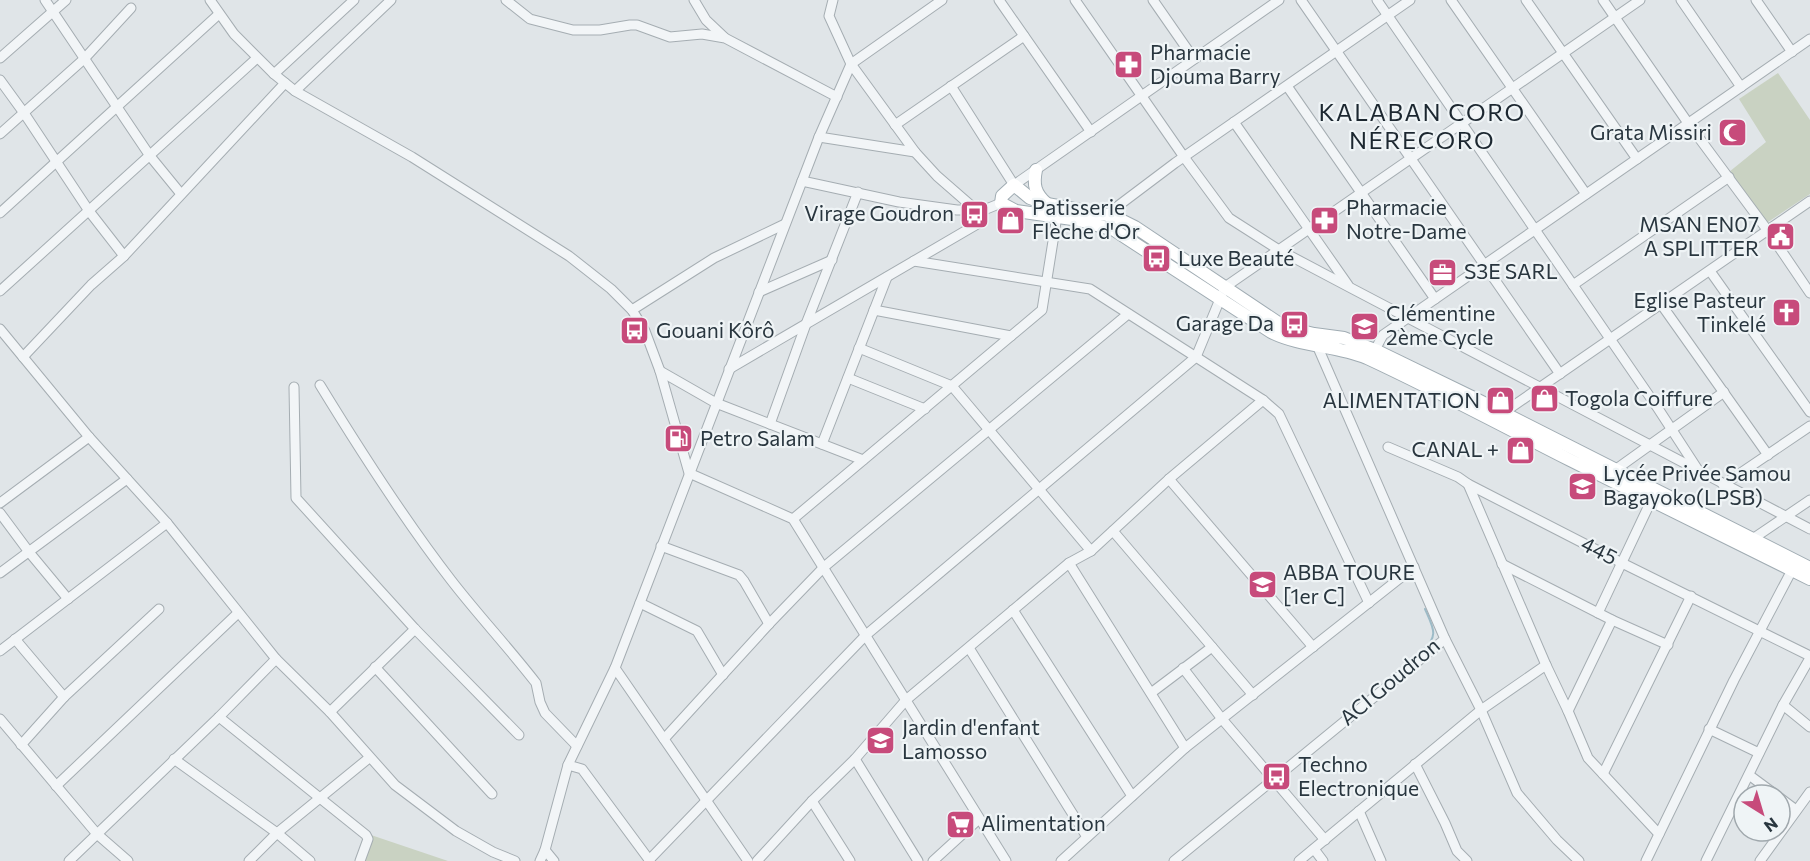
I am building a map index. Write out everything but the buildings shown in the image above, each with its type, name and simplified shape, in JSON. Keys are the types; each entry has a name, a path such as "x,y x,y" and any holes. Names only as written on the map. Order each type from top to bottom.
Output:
{"main road":[{"path":"1036,170 1034,187 1037,194 1047,204"},
{"path":"1223,293 1134,227 1113,216 1047,204 1030,198 1014,185 1002,196 1001,203 1016,211 1056,216 1114,230 1223,293 1280,324 1379,364 1467,406 1651,501 1810,579"},
{"path":"1315,340 1344,338 1375,350 1810,568"}],"street":[{"path":"45,0 116,108 150,156 182,194"},
{"path":"0,58 66,0"},
{"path":"210,0 234,34 274,74 295,91 412,157 569,256 611,289 632,310 645,330 660,371 689,473"},
{"path":"274,74 354,0"},
{"path":"295,91 391,0"},
{"path":"506,0 530,19 573,30 600,30 637,25 670,37 702,34 724,38 837,97"},
{"path":"694,0 706,20 724,38"},
{"path":"833,0 829,16 851,63 915,152 937,176 980,210"},
{"path":"540,861 568,765 615,668 785,224 851,63 942,0"},
{"path":"999,0 1091,132"},
{"path":"1075,0 1229,218 1279,250 1810,530"},
{"path":"1153,0 1194,59"},
{"path":"951,86 1014,185 1280,0"},
{"path":"1301,0 1560,374"},
{"path":"1377,0 1699,472"},
{"path":"1106,215 1184,157 1410,0"},
{"path":"1451,0 1586,195"},
{"path":"1526,0 1637,159"},
{"path":"1603,0 1688,123 1806,278 1810,293"},
{"path":"568,765 582,769 650,861 866,635 1196,357 1223,293 1279,250 1640,0"},
{"path":"1681,0 1741,87"},
{"path":"1756,0 1792,52"},
{"path":"0,134 84,59 131,8"},
{"path":"0,213 219,14"},
{"path":"895,125 1024,36"},
{"path":"1375,350 1383,335 1810,39"},
{"path":"0,291 257,58"},
{"path":"0,80 89,211 124,256"},
{"path":"23,357 91,285 124,256 285,83"},
{"path":"1287,86 1435,299"},
{"path":"1234,122 1349,287"},
{"path":"819,137 915,152"},
{"path":"1573,285 1729,177"},
{"path":"802,181 899,202 957,210 980,210 1001,203"},
{"path":"770,424 806,324 858,192"},
{"path":"1503,413 1810,201"},
{"path":"729,369 979,223 980,210"},
{"path":"794,519 1042,310 1056,216"},
{"path":"632,310 714,258 785,224"},
{"path":"759,292 832,260"},
{"path":"914,261 1089,289 1263,400 1279,414 1369,603"},
{"path":"1710,271 1810,412"},
{"path":"822,444 887,277"},
{"path":"1661,304 1768,455"},
{"path":"874,310 1011,336"},
{"path":"664,739 824,567 1128,314"},
{"path":"0,329 89,437 167,524 276,659 330,712 394,785 456,831 493,852 515,861"},
{"name":"ACI Goudron","path":"1174,861 1445,639 1315,340"},
{"path":"859,348 952,386 1091,551"},
{"path":"660,371 716,403 863,460"},
{"path":"848,378 925,409"},
{"path":"320,385 364,457 411,525 452,581 536,683 545,713 577,746"},
{"path":"294,387 296,498 415,628 519,735"},
{"path":"1614,470 1724,392"},
{"path":"757,861 812,801 855,759 906,700 1070,563 1091,551 1169,479 1263,400"},
{"path":"1723,485 1810,426"},
{"path":"0,503 89,437"},
{"name":"445","path":"1388,447 1458,477 1622,563 1810,657"},
{"path":"689,473 794,519 1006,861"},
{"path":"0,573 127,479"},
{"path":"1169,479 1313,647"},
{"path":"1468,484 1588,758 1659,834"},
{"path":"1754,538 1810,500"},
{"path":"1598,613 1651,501"},
{"path":"0,513 68,599"},
{"path":"0,651 167,524"},
{"path":"1113,531 1253,695"},
{"path":"662,546 739,575 770,624"},
{"path":"1070,563 1185,748"},
{"path":"1502,564 1612,620 1668,645"},
{"path":"1061,861 1185,748 1414,567"},
{"path":"1647,861 1709,729 1792,570"},
{"path":"1603,774 1691,596"},
{"path":"640,603 697,631 723,675"},
{"path":"21,745 64,697 159,609"},
{"path":"1013,610 1132,796"},
{"path":"56,786 238,613"},
{"path":"1568,711 1612,620"},
{"path":"330,712 415,628"},
{"path":"15,639 64,697"},
{"path":"1445,639 1481,710 1516,793 1557,840 1579,861"},
{"path":"1151,693 1212,646"},
{"path":"969,648 1087,837"},
{"path":"1707,861 1783,705 1810,657"},
{"path":"69,861 276,659"},
{"path":"1299,861 1481,710 1546,665"},
{"path":"375,667 492,794"},
{"path":"615,668 748,861"},
{"path":"1183,668 1222,719 1325,840"},
{"path":"1783,705 1810,727"},
{"path":"219,717 368,837 360,861"},
{"path":"0,719 97,834 128,861"},
{"path":"1709,729 1759,753"},
{"path":"249,861 277,833 369,758"},
{"path":"174,759 277,833 310,861"},
{"path":"855,759 918,861"},
{"path":"1414,764 1457,851 1467,861"},
{"path":"1749,775 1760,783"},
{"path":"1760,861 1810,792"},
{"path":"812,801 846,860"},
{"path":"1792,807 1796,810"},
{"path":"1359,811 1381,861"},
{"path":"933,861 979,819"},
{"path":"1314,849 1323,861"},
{"path":"544,850 554,861"}],"green space":[{"path":"1778,73 1810,120 1810,194 1765,224 1729,172 1766,142 1739,99"},
{"path":"371,835 448,861 362,861"}],"waterway":[{"path":"1422,652 1433,637 1431,622 1425,609"},
{"path":"1380,687 1412,660"}],"place":[{"name":"Pharmacie Djouma Barry","path":"1129,65"},
{"name":"Grata Missiri","path":"1733,133"},
{"name":"Virage Goudron","path":"975,214"},
{"name":"Patisserie Flèche d'Or","path":"1011,220"},
{"name":"Pharmacie Notre-Dame","path":"1325,220"},
{"name":"MSAN EN07 A SPLITTER","path":"1780,237"},
{"name":"Luxe Beauté","path":"1157,259"},
{"name":"S3E SARL","path":"1443,272"},
{"name":"Eglise Pasteur Tinkelé","path":"1787,313"},
{"name":"Garage Da","path":"1295,324"},
{"name":"Clémentine 2ème Cycle","path":"1365,326"},
{"name":"Gouani Kôrô","path":"635,331"},
{"name":"Togola Coiffure","path":"1544,399"},
{"name":"ALIMENTATION","path":"1501,401"},
{"name":"Petro Salam","path":"679,439"},
{"name":"CANAL +","path":"1520,450"},
{"name":"Lycée Privée Samou Bagayoko(LPSB)","path":"1582,486"},
{"name":"ABBA TOURE [1er C]","path":"1262,585"},
{"name":"Jardin d'enfant Lamosso","path":"881,740"},
{"name":"Techno Electronique","path":"1277,777"},
{"name":"Alimentation","path":"960,824"}],"district":[{"name":"KALABAN CORO NÉRECORO","path":"1422,127"}]}
